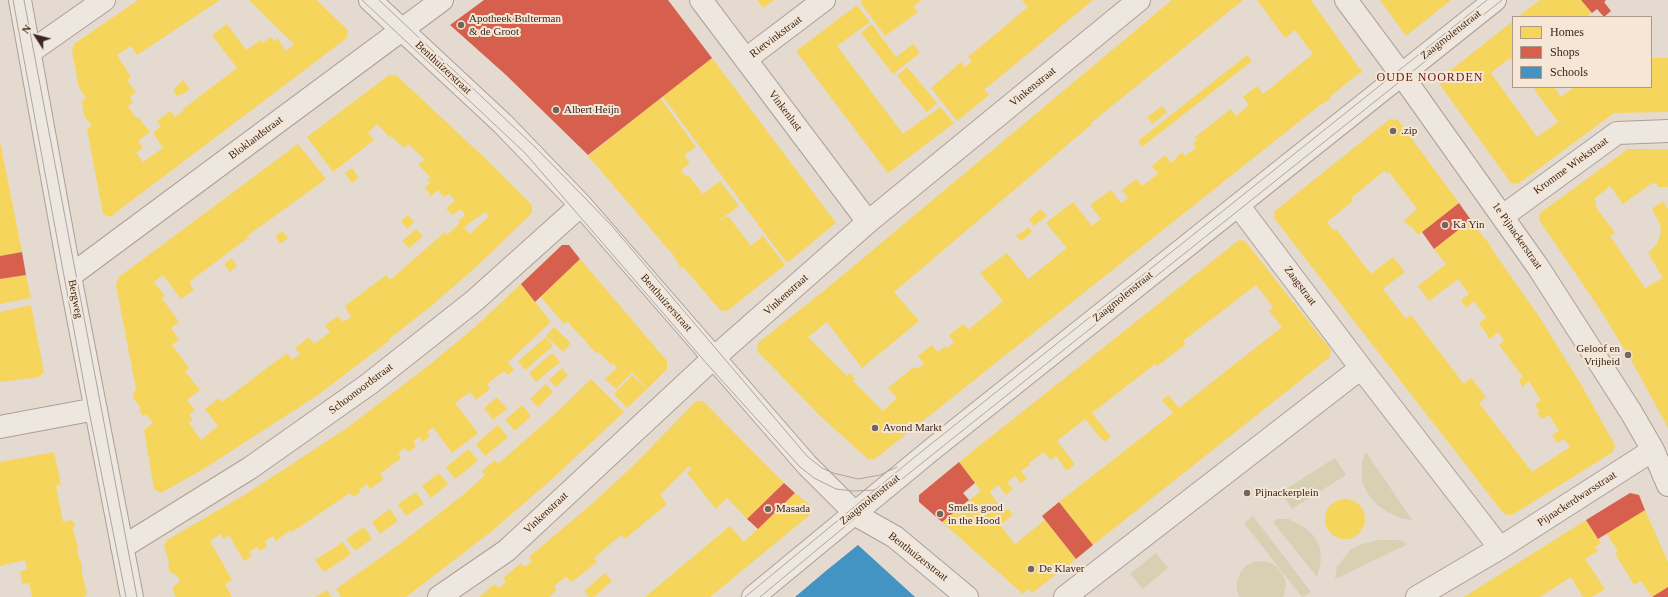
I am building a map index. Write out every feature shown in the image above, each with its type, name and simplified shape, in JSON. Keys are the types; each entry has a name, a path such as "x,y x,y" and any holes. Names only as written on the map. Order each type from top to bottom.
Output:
{"street":[{"name":"Bergweg","path":"20,0 70,276 132,597"},
{"path":"30,52 104,0"},
{"name":"Benthuizerstraat","path":"370,0 503,124 581,205 807,465 855,513 895,537 967,597"},
{"name":"Bloklandstraat","path":"70,276 442,0"},
{"name":"Vinkenlust","path":"701,0 868,222"},
{"name":"Rietvinkstraat","path":"746,59 824,0"},
{"name":"Vinkenstraat","path":"438,597 506,551 714,358 868,222 1139,0"},
{"name":"1e Pijnackerstraat","path":"1346,0 1401,74 1538,267 1631,412 1653,450 1668,485"},
{"name":"Zaagmolenstraat","path":"753,597 930,451 1494,0"},
{"name":"Kromme Wiekstraat","path":"1502,216 1617,133 1668,131"},
{"name":"Schoonoordstraat","path":"122,547 250,468 369,384 474,301 581,205"},
{"name":"Zaagstraat","path":"1238,205 1361,368"},
{"path":"1065,597 1361,368 1500,548 1417,597"},
{"path":"0,427 96,409"},
{"name":"Pijnackerdwarsstraat","path":"1500,548 1653,450"}],"shaded area":[{"path":"1366,452 1412,520 1400,518 1389,513 1376,504 1368,494 1362,482 1362,462"},
{"path":"1335,458 1346,475 1292,509 1281,492"},
{"path":"1253,516 1311,592 1302,597 1244,523"},
{"path":"1277,519 1289,519 1304,527 1314,536 1320,548 1321,560 1317,577 1273,522"},
{"path":"1378,540 1399,540 1408,544 1335,579 1337,567 1351,549 1362,544"},
{"path":"1156,553 1168,568 1143,589 1130,574"},
{"path":"1262,561 1271,563 1283,574 1286,584 1283,597 1240,597 1237,592 1237,582 1240,573 1246,566 1254,562"}],"building: Homes":[{"path":"138,0 220,0 137,55 131,46 117,55 131,77 127,80 136,92 130,97 133,102 128,106 136,118 138,117 150,132 138,141 143,148 136,152 143,162 163,148 153,133 161,126 157,121 170,111 175,117 184,110 183,109 237,68 212,35 227,24 246,50 261,40 263,43 271,37 274,41 277,38 286,51 294,44 249,0 316,0 348,30 347,38 110,217 103,214 87,129 92,125 84,116 82,101 86,98 79,88 72,51 74,44"},
{"path":"757,0 774,0 763,8"},
{"path":"863,0 922,0 913,6 918,12 885,36 860,2"},
{"path":"1022,0 1093,0 984,90 989,95 957,121 931,88 961,62 965,67 972,61 968,57 1028,7"},
{"path":"1172,0 1243,0 1091,123 1092,124 894,292 919,321 862,368 827,322 808,337 847,376 850,373 855,379 853,381 883,411 897,398 888,388 914,367 917,369 924,364 918,356 932,345 938,352 946,346 947,348 954,342 949,335 963,324 968,330 1003,301 980,273 1007,253 1028,279 1067,248 1046,223 1051,219 1073,202 1092,226 1101,219 1090,205 1111,190 1121,203 1128,198 1122,190 1136,179 1142,186 1158,174 1152,166 1165,155 1171,163 1182,152 1185,156 1196,148 1193,144 1197,140 1195,137 1231,109 1236,116 1249,105 1243,97 1257,86 1263,94 1313,54 1295,30 1285,38 1257,0 1311,0 1359,68 1362,68 1361,74 1359,73 1332,95 1329,100 1320,105 875,459 868,459 819,415 757,351 758,343 825,290"},
{"path":"1380,0 1451,0 1406,36"},
{"path":"1540,0 1581,0 1592,13 1588,16 1519,16"},
{"path":"857,5 870,22 837,46 903,134 940,107 954,123 887,174 796,51"},
{"path":"1512,22 1512,61 1510,58 1491,73 1537,137 1558,122 1534,89 1555,88 1561,97 1573,88 1652,88 1652,58 1668,58 1668,112 1614,113 1518,184 1511,183 1440,85 1441,78"},
{"path":"872,24 896,57 913,44 920,53 893,74 861,33"},
{"path":"1247,55 1252,61 1142,147 1138,141"},
{"path":"712,58 836,223 787,263 662,96"},
{"path":"907,67 937,103 927,112 897,76"},
{"path":"389,75 396,75 489,162 532,205 532,213 476,267 430,307 389,339 390,340 318,395 205,468 161,493 154,489 144,430 153,423 146,414 143,416 139,410 141,408 134,399 133,394 136,389 116,285 119,277 298,144 326,179 247,236 249,237 189,282 194,290 181,299 163,275 154,282 165,296 162,298 179,322 171,328 179,340 172,345 189,368 185,371 200,390 187,400 195,410 189,415 193,420 189,423 201,440 218,426 205,409 219,398 222,402 287,353 292,360 300,354 295,348 309,337 314,344 321,339 330,332 325,325 338,316 343,322 351,317 345,306 386,275 390,280 445,232 447,235 460,223 458,221 465,215 461,209 452,215 446,208 455,201 449,194 444,197 438,190 431,196 425,187 430,183 427,180 431,178 418,164 425,160 408,144 405,148 390,136 389,137 377,124 368,133 374,140 333,172 307,137","holes":["485,212 489,216 470,234 464,227"]},
{"path":"183,80 190,89 177,96 173,90"},
{"path":"660,98 696,147 684,155 690,163 681,170 686,177 688,175 703,194 720,181 739,206 717,222 728,216 751,246 763,236 785,265 727,311 720,310 684,268 680,267 674,256 588,156"},
{"path":"1162,106 1167,112 1152,124 1147,117"},
{"path":"1390,119 1398,120 1459,203 1418,235 1410,225 1408,226 1404,221 1417,209 1389,172 1387,173 1384,171 1351,198 1353,201 1327,222 1334,231 1336,229 1371,274 1393,257 1405,272 1383,289 1406,319 1411,315 1464,384 1471,378 1486,397 1479,403 1532,472 1570,447 1564,439 1557,443 1552,435 1559,431 1549,415 1542,419 1537,413 1539,411 1535,405 1541,400 1529,381 1522,387 1519,380 1523,377 1499,345 1504,341 1498,332 1490,339 1479,323 1486,318 1474,301 1466,308 1461,300 1469,294 1458,279 1429,301 1418,286 1446,264 1434,249 1471,220 1490,244 1491,248 1538,315 1579,381 1615,445 1613,452 1512,515 1504,514 1274,218 1275,211"},
{"path":"0,141 22,252 0,256"},
{"path":"1628,149 1668,149 1668,187 1657,187 1657,184 1652,183 1623,204 1610,186 1594,199 1597,204 1595,206 1615,233 1610,236 1645,288 1663,278 1648,253 1657,244 1661,232 1660,224 1652,209 1663,201 1668,209 1668,428 1635,367 1601,311 1539,220 1540,213"},
{"path":"352,168 359,178 352,183 345,173"},
{"path":"1041,209 1047,216 1034,226 1029,219"},
{"path":"408,215 414,222 407,229 401,221"},
{"path":"1029,227 1032,232 1021,241 1016,236"},
{"path":"416,229 423,236 409,248 402,241"},
{"path":"282,231 288,238 280,244 275,236"},
{"path":"1239,240 1245,241 1331,350 1330,357 1093,545 1059,502 1173,413 1162,400 1168,395 1179,408 1282,327 1269,311 1273,307 1256,285 1183,341 1186,344 1157,366 1155,364 1092,413 1111,437 1104,442 1085,419 1057,441 1075,464 1067,471 1056,456 1050,460 1044,452 1021,471 1027,479 1021,483 1015,476 1007,482 1013,489 1006,495 998,485 991,491 990,493 1004,511 1008,509 1013,515 1000,525 1015,544 1045,520 1076,559 1032,593 1028,589 1023,594 942,522 981,491 959,462"},
{"path":"232,258 237,266 230,272 224,264"},
{"path":"580,259 667,361 667,369 647,389 632,372 616,389 605,379 617,368 613,363 611,365 599,352 597,354 567,321 564,324 540,296"},
{"path":"26,275 31,298 0,304 0,279"},
{"path":"521,284 551,322 508,362 514,370 508,375 504,371 487,384 490,389 476,400 470,392 455,403 478,433 452,453 433,427 427,432 430,436 423,442 419,437 413,442 416,447 408,452 405,448 398,453 401,458 380,474 384,479 370,489 367,484 359,490 361,492 353,497 350,493 298,528 291,532 290,530 276,541 273,536 265,541 267,546 260,551 257,547 249,552 252,556 244,561 229,535 223,539 221,534 210,541 232,580 225,584 232,597 176,597 173,591 173,586 180,582 177,575 171,573 168,567 169,562 164,546 167,540 246,494 347,428 428,366 475,327"},
{"path":"31,305 44,372 39,377 0,382 0,312"},
{"path":"554,327 571,343 563,352 546,336"},
{"path":"546,337 553,346 525,370 518,361"},
{"path":"552,353 560,362 536,382 529,373"},
{"path":"562,368 568,375 556,387 549,380"},
{"path":"632,375 647,389 627,408 614,394"},
{"path":"591,379 624,412 552,479 492,531 406,597 341,597 336,589 401,543 463,495 485,475 482,471 495,460 498,464 556,413"},
{"path":"546,384 553,392 538,407 530,399"},
{"path":"497,397 507,409 493,420 484,408"},
{"path":"696,401 703,401 784,483 747,519 727,498 716,509 687,473 692,468 689,466 660,495 667,504 625,539 621,535 594,558 597,562 572,582 566,577 554,586 557,590 549,597 479,597 495,584 499,588 506,582 503,578 521,563 525,567 532,561 529,557 594,502 635,464"},
{"path":"522,405 531,416 515,431 505,420"},
{"path":"498,425 508,437 485,456 476,444"},
{"path":"469,449 478,461 455,479 446,467"},
{"path":"54,452 61,485 56,485 63,522 71,520 75,525 73,528 76,542 79,545 77,548 79,559 82,563 82,573 87,594 84,595 85,597 32,597 29,583 22,584 20,572 27,569 25,560 0,566 0,462"},
{"path":"439,473 448,484 431,498 422,486"},
{"path":"416,492 424,504 406,516 398,504"},
{"path":"795,493 811,506 811,514 710,597 645,597 730,526 744,542"},
{"path":"1349,499 1356,502 1362,508 1365,519 1364,527 1356,536 1349,539 1341,539 1334,536 1326,527 1325,515 1328,508 1337,500"},
{"path":"390,509 398,521 380,534 372,522"},
{"path":"1645,510 1668,562 1668,587 1652,597 1641,581 1634,585 1615,553 1618,551 1606,533"},
{"path":"1586,520 1601,543 1595,547 1598,551 1585,559 1605,589 1592,597 1583,597 1571,577 1540,597 1464,597"},
{"path":"364,527 372,539 355,551 346,539"},
{"path":"343,542 351,554 324,572 315,560"},
{"path":"605,573 612,581 594,597 589,597 584,591"},
{"path":"327,590 332,597 315,597"}],"building: Shops":[{"path":"484,0 668,0 712,58 588,155 506,75 450,25"},
{"path":"1581,0 1605,0 1606,1 1604,2 1611,11 1605,16 1603,16 1597,9 1592,13"},
{"path":"1459,203 1471,220 1434,249 1422,232"},
{"path":"562,245 569,245 580,259 535,302 521,284"},
{"path":"22,252 26,275 0,279 0,256"},
{"path":"959,462 975,483 963,493 969,500 942,522 919,502 919,495"},
{"path":"784,483 795,493 758,529 747,519"},
{"path":"1630,493 1639,495 1645,510 1598,539 1586,520"},
{"path":"1059,502 1093,545 1076,559 1042,516"},
{"path":"1668,587 1668,597 1652,597"}],"building: Schools":[{"path":"858,545 915,597 795,597 827,570"}],"tram line":[{"path":"13,0 89,411 126,597"},
{"path":"24,0 137,597"},
{"path":"362,0 525,153 707,364 800,467 814,478 836,489 853,491 875,490"},
{"path":"379,0 534,146 611,225 807,456 822,468 833,473 858,479 880,475 897,467"},
{"path":"745,597 916,456 1487,0"},
{"path":"760,597 907,475 1502,0"}],"place":[{"name":"Apotheek Bulterman & de Groot","path":"461,25"},
{"name":"Albert Heijn","path":"556,110"},
{"name":".zip","path":"1393,131"},
{"name":"Ka Yin","path":"1445,225"},
{"name":"Geloof en Vrijheid","path":"1628,355"},
{"name":"Avond Markt","path":"875,428"},
{"name":"Pijnackerplein","path":"1247,493"},
{"name":"Masada","path":"768,509"},
{"name":"Smells good in the Hood","path":"940,514"},
{"name":"De Klaver","path":"1031,569"}],"district":[{"name":"OUDE NOORDEN","path":"1430,78"}]}
